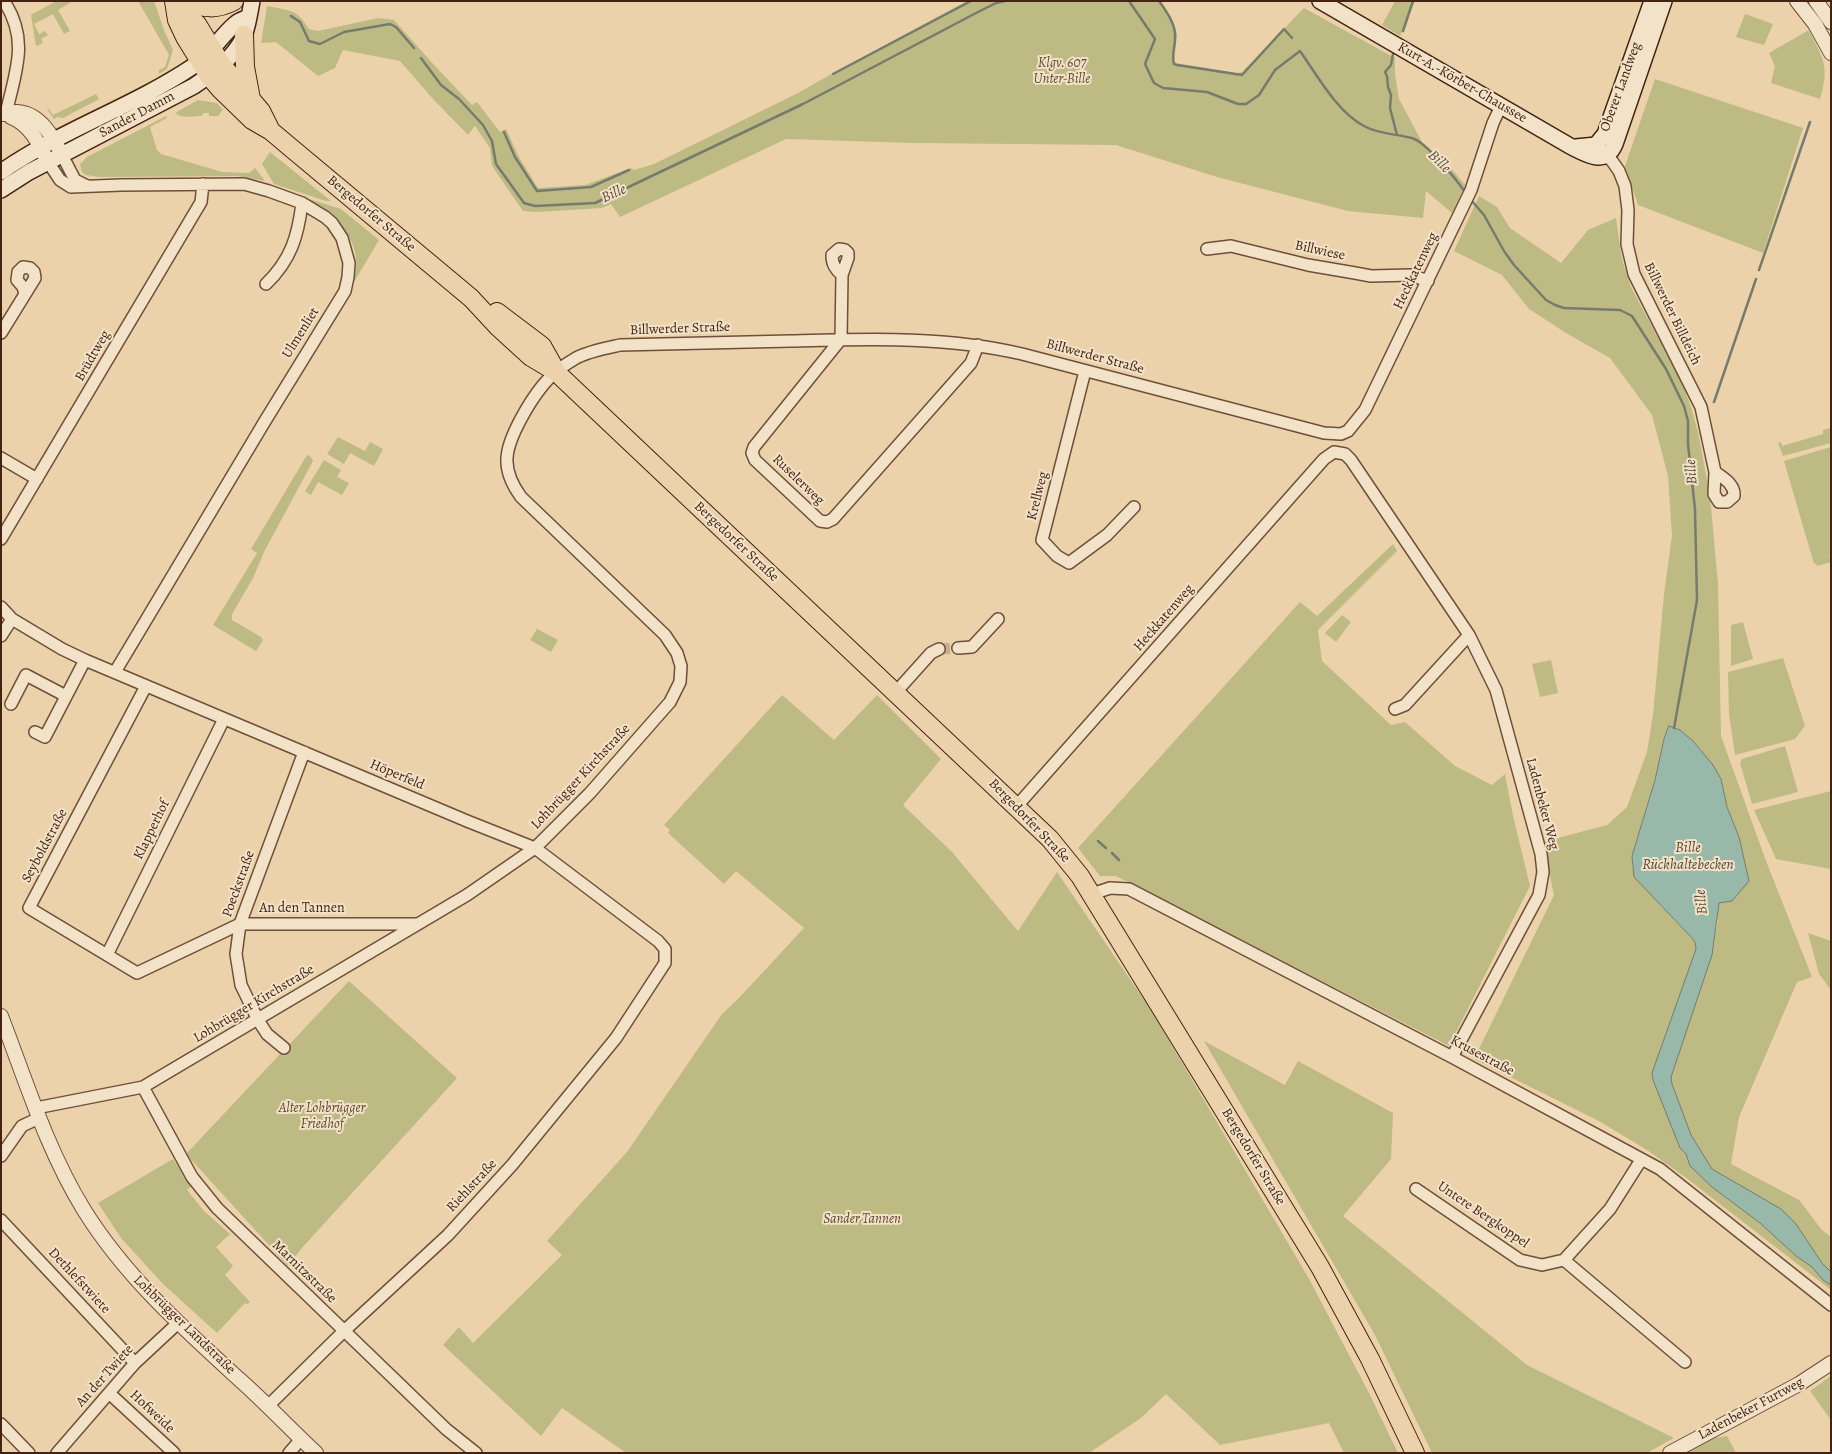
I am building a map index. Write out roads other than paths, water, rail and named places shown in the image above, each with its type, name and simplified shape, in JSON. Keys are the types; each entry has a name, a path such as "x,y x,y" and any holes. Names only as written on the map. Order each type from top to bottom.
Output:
{"main road":[{"name":"Bergedorfer Straße","path":"174,1 197,24 213,50 210,68"},
{"name":"Bergedorfer Straße","path":"174,1 177,20 210,68 225,95 252,120 271,132 471,298 497,326 532,357 556,372 1050,839 1092,894 1320,1267 1370,1359 1415,1453"},
{"path":"187,1 213,9 221,8 234,1"},
{"name":"Sander Damm","path":"1,190 48,162 194,86 244,35 252,1"},
{"name":"Kurt-A.-Körber-Chaussee","path":"1320,1 1570,146"},
{"name":"Oberer Landweg","path":"1570,146 1601,150 1605,134 1631,78 1653,9 1664,1"},
{"path":"213,50 236,23 249,16"},
{"path":"244,35 246,77 252,102"},
{"name":"Bergedorfer Straße","path":"210,68 252,102 260,111 271,132"},
{"name":"Sander Damm","path":"1,172 55,140 169,81 210,68"}],"street":[{"path":"4,1 17,29 19,49 17,68 4,114"},
{"path":"1797,1 1826,23"},
{"path":"1816,1 1826,23 1831,53"},
{"name":"Heckkatenweg","path":"1337,434 1351,429 1365,410 1464,207 1493,123 1501,106"},
{"path":"4,114 15,112 28,115 47,128 75,180 87,186"},
{"path":"4,114 26,125 48,162"},
{"name":"Billwerder Billdeich","path":"1601,150 1619,171 1625,186 1628,210 1627,244 1634,274 1701,407 1715,472"},
{"name":"Ulmenliet","path":"48,162 60,180 66,185 76,188 87,186 250,185 302,202 332,223 342,238 350,263 344,291 264,421 115,672"},
{"name":"Brüdtweg","path":"1,539 201,202 203,184"},
{"path":"266,284 276,274 293,247 297,236 302,202"},
{"name":"Billwiese","path":"1207,249 1231,246 1308,265 1363,275 1411,275 1428,281"},
{"path":"841,339 842,275"},
{"path":"1,333 25,294"},
{"name":"Billwerder Straße","path":"556,372 577,357 599,349 620,345 841,339 950,341 1040,358 1324,433 1337,434"},
{"name":"Ruselerweg","path":"841,339 752,451 755,460 816,518 824,522 833,519 971,363 978,345"},
{"name":"Krellweg","path":"1085,371 1042,540 1057,556 1069,563 1106,535 1134,507"},
{"name":"Lohbrügger Kirchstraße","path":"38,1113 143,1087 467,895 535,848 590,793 670,702 680,682 681,666 677,653 665,634 521,498 511,481 507,457 514,434 542,385 556,372"},
{"name":"Heckkatenweg","path":"1016,806 1042,779 1324,459 1332,452 1336,452"},
{"name":"Ladenbeker Weg","path":"1336,452 1345,454 1351,460 1469,635 1496,690 1541,854 1543,872 1539,895 1452,1057"},
{"path":"1,458 37,479"},
{"name":"Höperfeld","path":"1,606 12,619 62,650 535,848 658,941 665,949 666,960"},
{"path":"1,636 12,619"},
{"path":"958,648 972,647 998,619"},
{"path":"1395,710 1405,706 1469,635"},
{"path":"896,692 931,653 939,649"},
{"path":"35,732 45,736 85,660"},
{"path":"11,704 26,675 66,696"},
{"name":"Seyboldstraße","path":"137,973 29,908 146,686"},
{"name":"Klapperhof","path":"107,955 224,719"},
{"name":"Poeckstraße","path":"284,1048 267,1034 258,1020 241,985 236,954 240,924 304,752"},
{"name":"Krusestraße","path":"1092,894 1110,888 1129,889 1452,1057 1660,1169 1831,1306"},
{"name":"An den Tannen","path":"137,973 240,924 417,924"},
{"name":"Riehlstraße","path":"268,1406 344,1331 448,1235 512,1166 616,1038 666,960"},
{"name":"Lohbrügger Landstraße","path":"1,1016 5,1041 65,1177 95,1227 141,1286 316,1453"},
{"name":"Marnitzstraße","path":"143,1087 192,1177 217,1208 446,1430 476,1453"},
{"path":"1,1156 22,1126 38,1113"},
{"path":"1641,1160 1610,1209 1564,1260 1685,1362"},
{"name":"Untere Bergkoppel","path":"1416,1189 1520,1260 1542,1265 1564,1260"},
{"name":"Dethlefstwiete","path":"1,1220 135,1363"},
{"name":"An der Twiete","path":"57,1453 135,1363 178,1323"},
{"name":"Ladenbeker Furtweg","path":"1670,1453 1799,1384 1831,1363"},
{"name":"Hofweide","path":"109,1393 174,1453"},
{"path":"1,1424 29,1453"},
{"path":"289,1453 301,1439"}],"water":[{"name":"Bille Rückhaltebecken","path":"1669,726 1680,730 1693,741 1713,765 1721,779 1727,807 1739,837 1749,881 1732,901 1719,903 1712,955 1671,1077 1672,1084 1691,1135 1712,1169 1781,1209 1796,1224 1822,1263 1831,1272 1831,1285 1760,1223 1712,1187 1690,1166 1686,1154 1680,1148 1653,1080 1652,1073 1696,949 1695,942 1691,937 1634,877 1632,856"}],"waterway":[{"path":"833,74 971,1"},
{"name":"Bille","path":"421,58 441,85 459,99 483,125 492,141 496,164 524,203 535,206 595,203 803,104 978,12 996,3 1005,1"},
{"name":"Bille","path":"1129,1 1155,39 1145,64 1154,83 1163,88 1207,92 1238,104 1246,104 1259,95 1275,70 1300,51 1328,92 1354,120 1375,131 1412,138 1418,141 1440,162 1465,192"},
{"path":"1159,1 1170,17 1175,31 1173,61 1177,65 1242,75 1284,29 1292,38"},
{"path":"1403,31 1413,1"},
{"name":"Bille","path":"291,16 300,22 309,41 320,44 344,32 390,24 396,27 414,48"},
{"path":"1393,54 1391,65 1385,72 1391,95 1390,108 1397,135"},
{"path":"1759,270 1810,122"},
{"path":"504,132 515,157 537,191 591,187 629,170"},
{"name":"Bille","path":"1471,200 1484,215 1514,265 1546,300 1564,308 1620,310 1632,316 1666,369 1684,406 1688,421 1688,444 1695,509 1697,600 1674,728"},
{"path":"1714,402 1756,279"},
{"path":"1098,841 1106,848"},
{"path":"1112,853 1119,860"}],"tunnel":[{"path":"939,649 958,648"}],"park label":[{"name":"Klgv. 607 Unter-Bille","path":"1062,72"},
{"name":"Alter Lohbrügger Friedhof","path":"322,1118"},
{"name":"Sander Tannen","path":"862,1220"}]}
